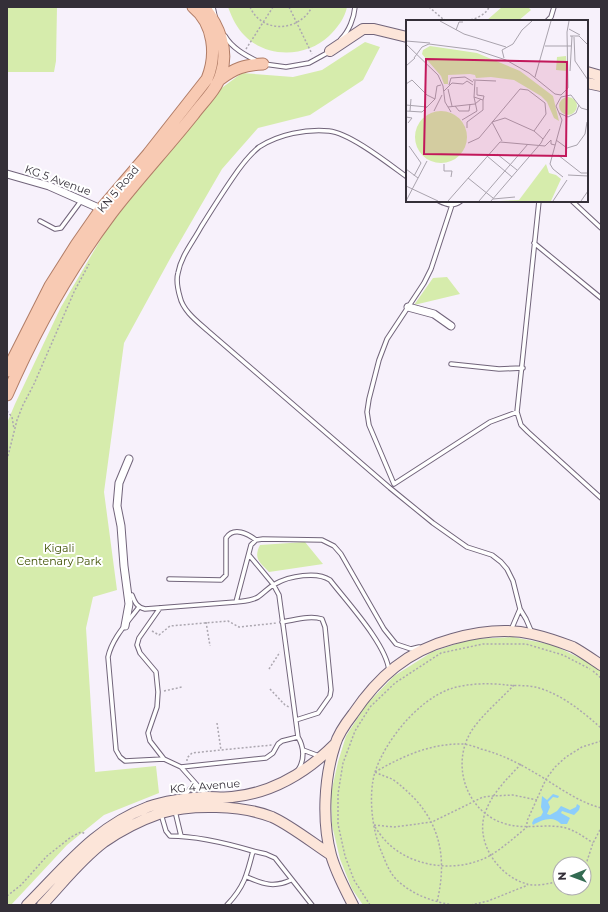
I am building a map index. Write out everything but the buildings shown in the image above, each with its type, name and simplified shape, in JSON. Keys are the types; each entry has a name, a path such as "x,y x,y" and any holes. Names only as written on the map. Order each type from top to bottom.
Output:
{"main road":[{"path":"198,8 217,26 222,39 223,66 219,80"},
{"name":"KN 5 Road","path":"7,371 50,286 76,244 101,209 148,154 207,79 212,68 213,61 212,38 198,8"},
{"path":"330,51 363,29 374,29 406,37"},
{"path":"219,80 242,66 263,64"},
{"path":"588,72 601,76"},
{"name":"KN 5 Road","path":"7,395 54,299 80,258 111,214 187,122 219,80"},
{"path":"588,83 601,86"},
{"path":"353,905 340,881 331,855 325,821 326,787 335,744 347,722 366,694 389,671 414,654 439,642 472,634 506,632 532,634 573,647 601,665"},
{"name":"KG 4 Avenue","path":"43,899 82,848 122,819 149,807 183,798 232,798 274,787 293,778 322,757 335,744"},
{"name":"KG 4 Avenue","path":"27,905 43,899 104,842 125,829 161,813 214,808 238,808 255,811 274,818 331,855"}],"street":[{"name":"KG 5 Avenue","path":"7,174 49,186 101,209"},
{"path":"408,307 434,314 451,326"},
{"path":"125,626 129,604 121,526 117,506 119,483 129,459"}],"lane":[{"path":"213,7 216,20 227,39 243,54 263,64 286,67 309,63 330,51 345,35 354,15 355,7"},
{"path":"548,20 551,17 554,7"},
{"path":"406,176 355,142 331,131 294,134 268,142 259,147 248,158 224,190 186,252 177,274 180,297 183,305 193,316 390,488 433,523 467,546 492,555 501,562 507,569 513,581 520,609 532,634"},
{"path":"40,221 55,229 61,228 81,200"},
{"path":"441,202 452,205 456,205 460,202"},
{"path":"539,202 523,368 517,412 521,425 601,498"},
{"path":"573,202 601,228"},
{"path":"394,484 369,425 367,412 369,399 374,378 387,339 424,283 431,269 452,205"},
{"path":"534,243 601,298"},
{"path":"451,364 499,369 523,368"},
{"path":"390,488 490,422 517,412"},
{"path":"169,579 221,580 226,575 226,538 228,534 232,532 244,532 256,540 322,540 334,546 341,554 384,629 396,644 411,649 439,642"},
{"path":"236,602 252,545 256,540"},
{"path":"249,555 274,584 279,595 298,737 302,743 303,750 301,767 293,778"},
{"path":"132,595 134,602 139,607 145,609 236,602 258,597 274,584 285,578 317,575 323,576 330,580 385,653 389,671"},
{"path":"139,607 113,642 108,657 116,750 120,757 126,761 164,758"},
{"path":"160,608 139,638 137,645 140,653 156,672 158,692 157,707 148,733 150,741 164,758 181,768 208,797"},
{"path":"506,632 510,632 520,609"},
{"path":"282,622 302,618 317,618 322,619 326,627 331,690 330,696 318,713 296,720"},
{"path":"181,768 266,758 273,753 278,744 282,741 298,737"},
{"path":"303,750 322,757"},
{"path":"183,798 194,783"},
{"path":"175,811 181,836"},
{"path":"161,813 167,834 170,836 181,836 225,843 266,854 275,858 312,905"},
{"path":"226,905 247,878 253,851"},
{"path":"247,878 257,882 274,885 283,884 291,880"},
{"path":"305,905 306,899"}],"path":[{"path":"250,7 262,22 270,26 279,27 288,26 304,19 312,7"},
{"path":"243,54 262,22 273,7"},
{"path":"289,7 315,60"},
{"path":"429,7 446,20"},
{"path":"472,20 476,19 488,10 489,7"},
{"path":"7,460 14,430 23,405 37,378 74,292 89,264"},
{"path":"7,411 12,417 14,430"},
{"path":"146,627 159,636 170,626 228,620 239,627 282,622"},
{"path":"206,622 210,646"},
{"path":"270,669 285,644"},
{"path":"370,905 354,880 344,856 338,824 338,794 343,763 355,731 370,707 395,682 441,653 483,644 526,644 563,655 592,670 601,678"},
{"path":"453,905 437,902 416,893 398,881 388,867 378,845 372,806 375,772 385,751 399,729 410,716 435,696 451,689 476,684 493,683 534,687 553,694 567,701 588,716 601,728"},
{"path":"514,685 473,730 465,744 462,772 467,790 473,802 485,814 504,824 527,827 551,826 565,828 576,832 593,843"},
{"path":"158,692 182,687"},
{"path":"270,689 285,705 294,708"},
{"path":"218,723 220,750"},
{"path":"527,827 527,821 546,779 555,767 566,757 582,747 601,741"},
{"path":"186,767 187,758 192,753 278,744"},
{"path":"375,772 395,760 415,751 439,746 465,744 503,755 521,764 568,794 593,806 601,808"},
{"path":"521,764 493,796 485,814 482,827 484,840 490,855 504,872 528,885"},
{"path":"375,772 392,779 405,788 420,804 432,822 440,844 442,867 441,886 437,902"},
{"path":"374,825 394,827 432,822 483,797 513,795 537,800"},
{"path":"374,825 384,840 400,852 426,864 442,867 459,866 475,862 490,855 527,827"},
{"path":"588,856 601,828"},
{"path":"7,896 22,885 46,856 71,837 81,832 95,838"},
{"path":"471,905 528,885 552,883"}],"green space":[{"path":"7,7 57,7 56,61 54,72 7,72"},
{"path":"228,7 347,7 343,19 338,26 320,43 299,51 276,52 265,49 245,36 233,19"},
{"path":"502,7 528,7 531,10 519,20 487,20"},
{"name":"Kigali Centenary Park","path":"365,42 380,47 363,80 310,115 258,128 222,169 171,257 124,343 104,492 117,590 93,597 86,628 95,772 156,766 159,793 104,815 67,845 11,905 7,905 7,423 61,307 108,227 219,90 242,73 293,77 322,70"},
{"path":"447,277 460,294 414,305 433,278"},
{"path":"305,542 323,564 269,572 258,560 257,554 260,545"},
{"path":"513,637 553,645 592,664 601,671 601,905 363,905 352,889 340,859 332,825 331,793 346,736 366,705 394,676 432,652 471,639"}],"water":[{"path":"553,794 559,796 558,798 553,797 548,802 550,807 547,814 550,815 557,811 561,806 570,810 576,807 577,804 580,806 579,810 574,815 562,811 561,813 570,818 567,824 561,824 558,821 547,819 533,825 532,823 534,819 541,816 543,812 541,807 542,796 547,800"}]}
